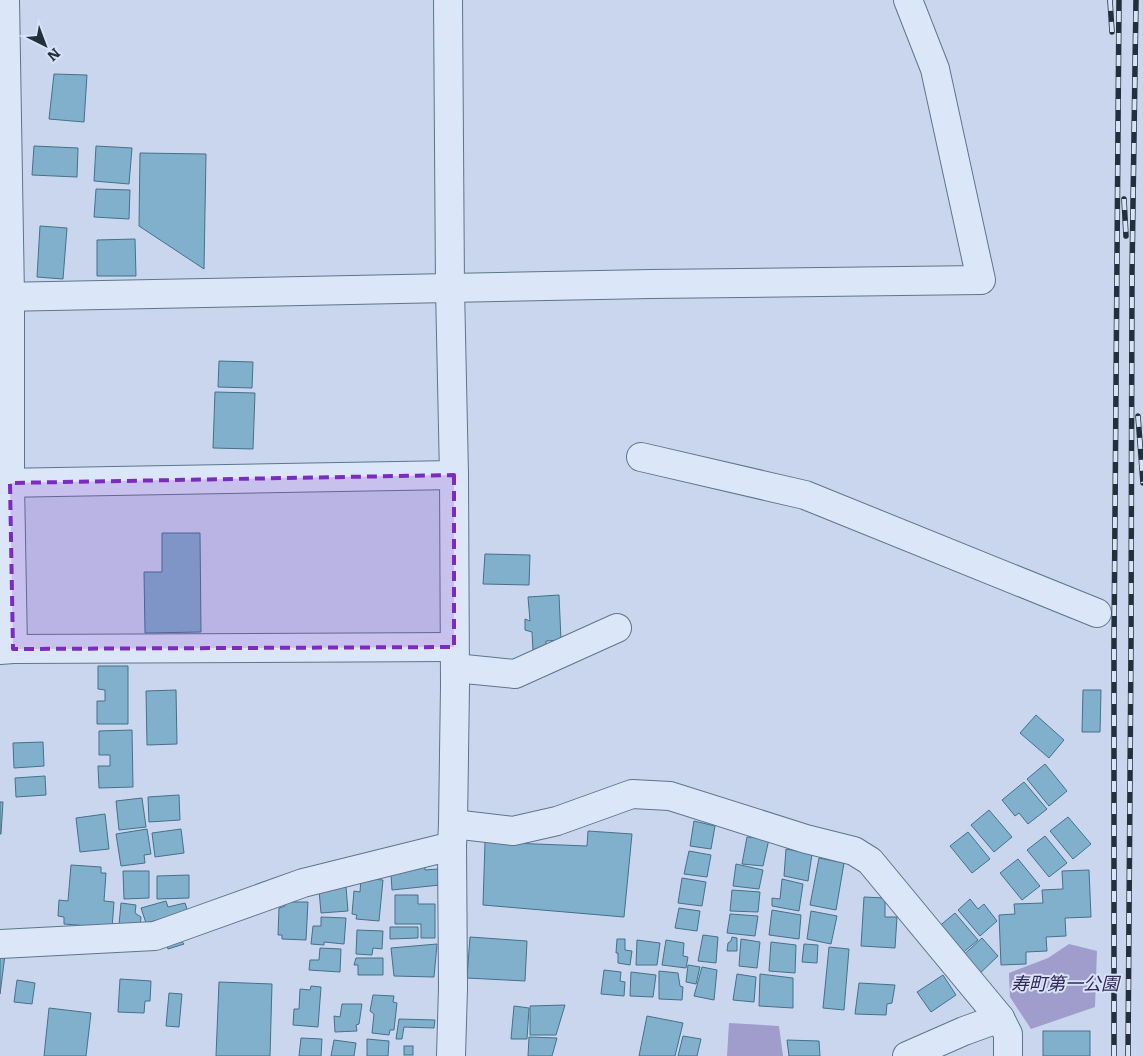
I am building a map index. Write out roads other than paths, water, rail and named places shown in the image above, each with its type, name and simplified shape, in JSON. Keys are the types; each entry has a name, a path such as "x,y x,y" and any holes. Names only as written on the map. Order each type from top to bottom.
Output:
{"street":[{"path":"5,0 7,649 455,658 515,674 617,628"},
{"path":"448,0 455,658 451,1056"},
{"path":"5,297 642,284 981,280 935,69 908,0"},
{"path":"641,456 805,495 1097,613"},
{"path":"5,483 454,476"},
{"path":"0,944 155,936 303,883 453,835 512,831 557,821 632,794 670,796 806,839 854,851 870,861 1000,1018 1008,1034 1008,1056"},
{"path":"907,1056 964,1031 1000,1018"}],"railway":[{"path":"1110,0 1112,32"},
{"path":"1114,1056 1114,646 1119,0"},
{"path":"1128,1056 1132,273 1136,0"},
{"path":"1124,199 1126,236"},
{"path":"1138,416 1143,483"}],"park label":[{"name":"寿町第一公園","path":"1065,984"}]}
